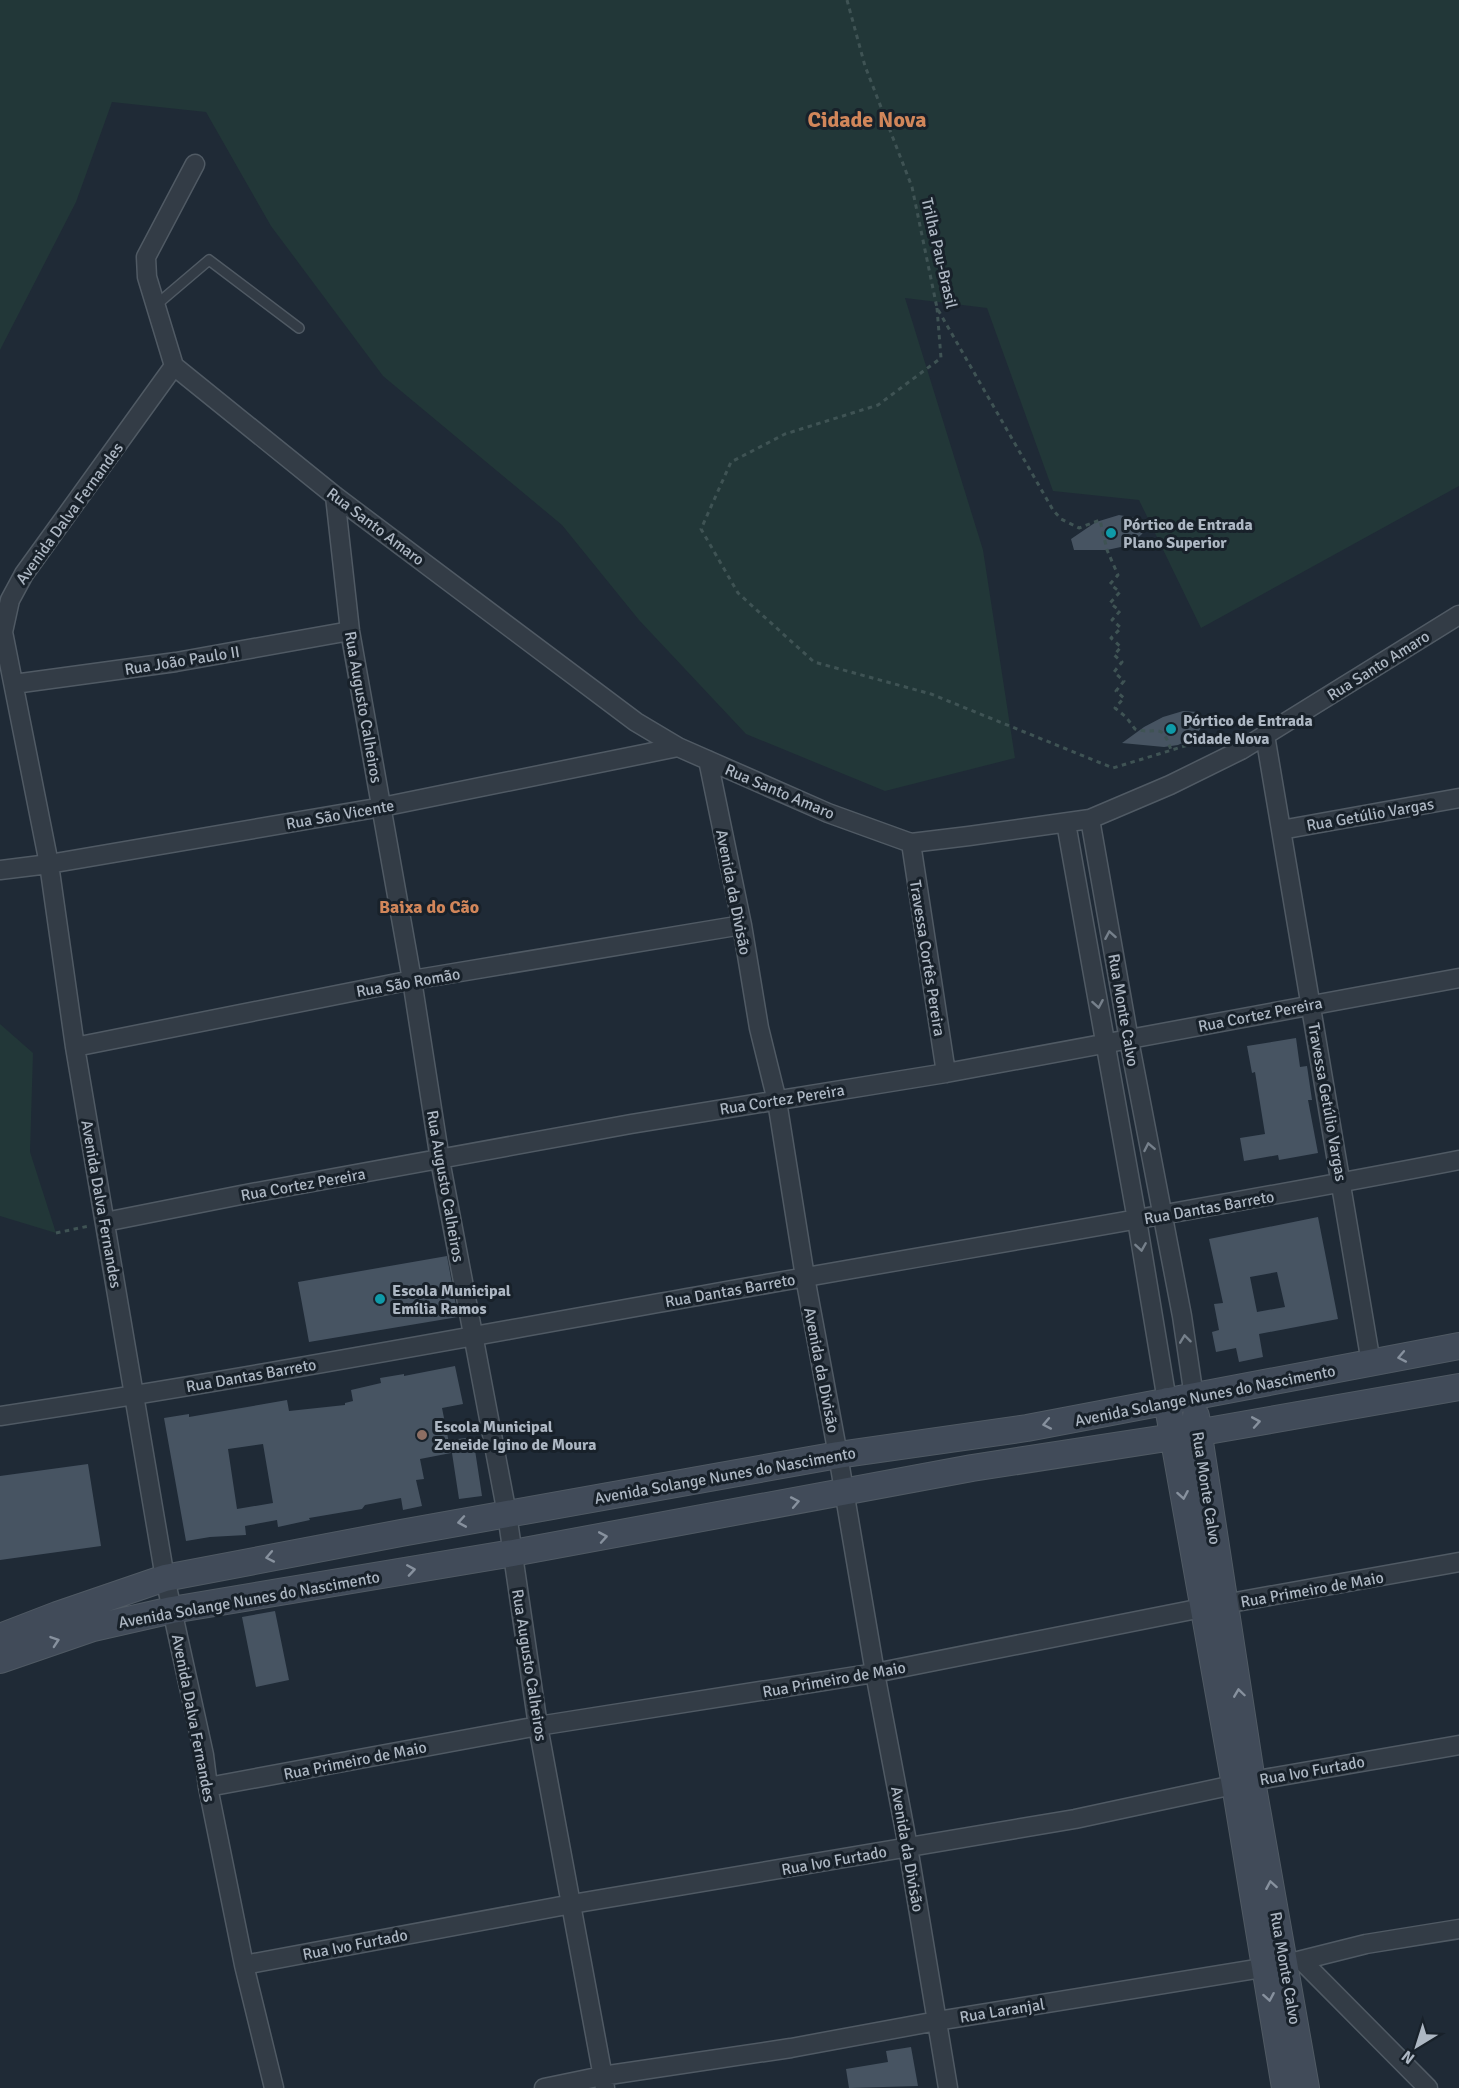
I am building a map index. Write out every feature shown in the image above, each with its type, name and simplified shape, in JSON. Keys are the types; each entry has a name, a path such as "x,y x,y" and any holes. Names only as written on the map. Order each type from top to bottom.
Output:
{"main road":[{"name":"Avenida Solange Nunes do Nascimento","path":"0,1637 165,1578 838,1455 1027,1428 1459,1346"},
{"name":"Avenida Solange Nunes do Nascimento","path":"0,1660 93,1628 172,1610 513,1553 972,1468 1173,1437 1459,1387"},
{"name":"Rua Monte Calvo","path":"1194,1397 1214,1606"},
{"name":"Rua Monte Calvo","path":"1167,1401 1173,1437 1214,1606 1244,1783 1284,1964 1306,2088"},
{"name":"Rua Monte Calvo","path":"1284,1964 1285,2088"}],"street":[{"path":"174,366 147,277 146,257 195,164"},
{"name":"Rua Santo Amaro","path":"174,366 336,496 636,722 678,747 828,813 910,843 1090,819 1170,785 1241,750 1459,615"},
{"name":"Avenida Dalva Fernandes","path":"174,366 15,588 7,607 3,632 48,864 75,1047 165,1578 204,1755 208,1787 244,1965 274,2088"},
{"name":"Rua Augusto Calheiros","path":"336,496 350,631 412,980 440,1160 507,1514 538,1726 604,2082"},
{"name":"Rua João Paulo II","path":"14,684 176,662 350,631"},
{"name":"Travessa Getúlio Vargas","path":"1265,735 1371,1363"},
{"name":"Rua São Vicente","path":"0,870 48,864 382,807 678,747"},
{"name":"Avenida da Divisão","path":"708,760 742,925 759,1028 777,1101 805,1277 908,1847 948,2088"},
{"name":"Rua Getúlio Vargas","path":"1281,830 1459,798"},
{"name":"Rua Monte Calvo","path":"1090,819 1129,1040 1182,1316 1194,1397"},
{"name":"Rua Monte Calvo","path":"1066,823 1167,1401"},
{"name":"Travessa Cortês Pereira","path":"910,843 946,1073"},
{"name":"Rua São Romão","path":"75,1047 412,980 742,925"},
{"name":"Rua Cortez Pereira","path":"105,1222 241,1194 631,1124 946,1073 1459,978"},
{"name":"Rua Dantas Barreto","path":"0,1416 135,1396 1162,1216 1459,1160"},
{"name":"Rua Primeiro de Maio","path":"208,1787 538,1726 875,1673 1214,1606 1459,1562"},
{"name":"Rua Ivo Furtado","path":"244,1965 572,1904 1074,1820 1244,1783 1459,1745"},
{"name":"Rua Laranjal","path":"544,2088 604,2082 938,2021 1284,1964 1366,1944 1459,1929"},
{"path":"1284,1964 1428,2088"}],"lane":[{"path":"156,305 209,260 299,328"}],"path":[{"name":"Trilha Pau-Brasil","path":"847,0 865,66 912,187 937,308 1053,510 1061,519 1079,528 1100,520 1107,550 1118,575 1110,584 1119,592 1110,603 1120,611 1112,620 1121,628 1111,638 1121,647 1114,655 1122,662 1114,672 1124,681 1116,691 1124,698 1115,708 1135,729 1162,732 1167,735 1172,750"},
{"path":"937,308 941,357 878,405 785,434 731,462 701,529 738,593 814,662 931,694 1113,768 1216,738 1231,743 1241,750"},
{"path":"56,1233 105,1222"}],"green space":[{"path":"0,0 1459,0 1459,486 1201,628 1139,500 1053,491 987,308 905,298 983,550 1015,758 885,791 746,734 639,620 562,525 383,376 271,226 206,112 112,102 76,202 0,350"},
{"path":"0,1024 33,1053 30,1152 56,1233 0,1216"}],"building":[{"name":"Pórtico de Entrada Plano Superior","path":"1119,515 1141,519 1145,528 1130,545 1107,550 1074,550 1071,539 1096,522"},
{"name":"Pórtico de Entrada Cidade Nova","path":"1183,711 1198,712 1203,726 1191,739 1178,745 1164,747 1122,743 1163,717"},
{"path":"1296,1038 1300,1067 1307,1066 1312,1100 1308,1100 1318,1153 1279,1160 1278,1155 1244,1161 1240,1138 1265,1134 1255,1072 1252,1073 1247,1046"},
{"path":"1318,1217 1338,1319 1259,1334 1263,1357 1239,1362 1236,1348 1216,1352 1212,1332 1219,1330 1214,1304 1223,1303 1209,1239","holes":["1277,1272 1285,1307 1257,1312 1250,1277"]},
{"name":"Escola Municipal Emília Ramos","path":"447,1256 458,1317 309,1342 298,1282"},
{"path":"455,1366 463,1404 442,1408 451,1453 420,1459 424,1479 416,1480 422,1506 403,1510 401,1498 278,1527 277,1520 245,1526 246,1535 186,1541 164,1418 189,1414 189,1417 287,1400 289,1411 345,1405 353,1401 351,1390 381,1383 380,1378 404,1374 404,1376","holes":["263,1444 273,1503 237,1509 228,1449"]},
{"path":"473,1437 482,1496 459,1499 450,1440"},
{"path":"88,1464 101,1546 0,1560 0,1476"},
{"path":"275,1611 289,1680 256,1687 242,1617"},
{"path":"911,2047 918,2086 849,2088 846,2069 888,2062 886,2051"}],"place":[{"name":"Pórtico de Entrada Plano Superior","path":"1111,533"},
{"name":"Pórtico de Entrada Cidade Nova","path":"1171,729"},
{"name":"Escola Municipal Emília Ramos","path":"380,1299"},
{"name":"Escola Municipal Zeneide Igino de Moura","path":"422,1435"}],"district":[{"name":"Cidade Nova","path":"867,119"},
{"name":"Baixa do Cão","path":"429,907"}]}
